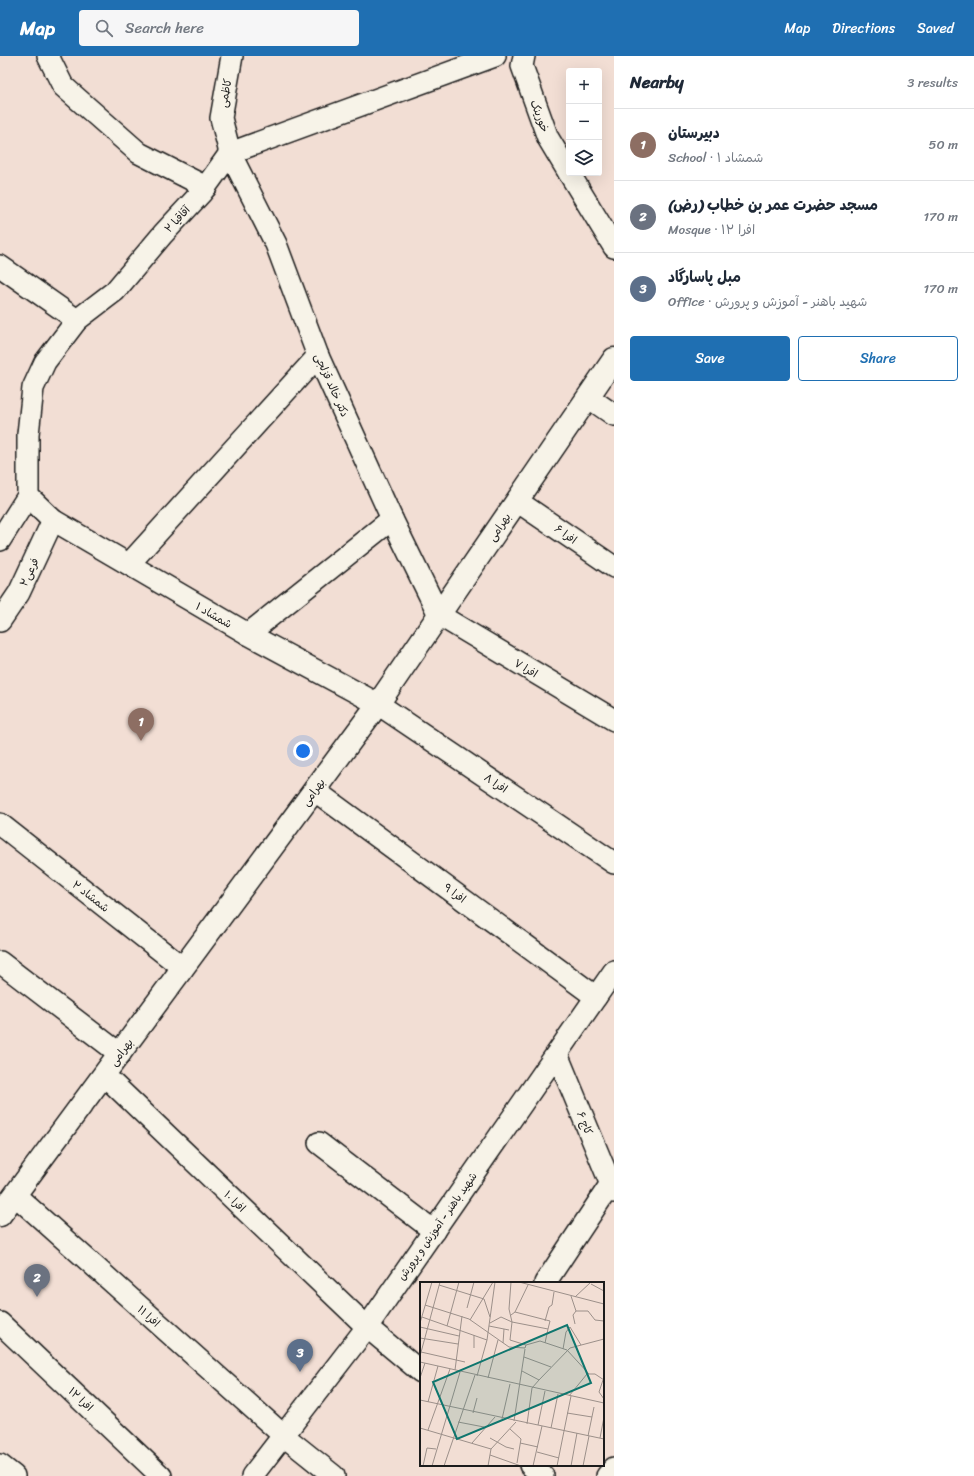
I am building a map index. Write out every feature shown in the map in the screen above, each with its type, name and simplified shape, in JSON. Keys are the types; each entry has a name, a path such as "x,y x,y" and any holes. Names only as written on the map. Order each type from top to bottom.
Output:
{"street":[{"path":"48,56 63,86 139,153 206,187"},
{"name":"کاظمی","path":"230,153 220,118 232,56"},
{"path":"230,153 495,56"},
{"name":"خورینک","path":"524,56 522,66 548,138 566,168"},
{"name":"آقاقیا ۲","path":"28,496 28,434 33,388 45,362 77,320 115,291 163,234 206,187 230,153"},
{"name":"دکتر خالد قزلجی","path":"230,153 276,244 318,356 392,519 439,615"},
{"name":"خورینک","path":"571,176 614,247"},
{"path":"0,266 77,320"},
{"path":"129,564 318,356"},
{"name":"بهرامی","path":"0,1215 378,704 614,359"},
{"path":"588,397 614,415"},
{"path":"0,540 28,496 53,520"},
{"name":"افرا ۶","path":"517,501 614,567"},
{"path":"248,634 392,519"},
{"name":"شمشاد ۱","path":"53,520 248,634 378,704"},
{"name":"فرعی۲","path":"0,621 19,593 53,520"},
{"name":"افرا ۷","path":"439,615 614,720"},
{"name":"افرا ۸","path":"378,704 614,863"},
{"name":"افرا ۹","path":"314,790 596,997"},
{"name":"شمشاد ۲","path":"0,824 183,968"},
{"path":"0,962 120,1054"},
{"name":"شهید باهنر - آموزش و پرورش","path":"252,1476 367,1327 614,971"},
{"name":"کاج ۶","path":"557,1054 612,1189"},
{"name":"افرا ۱۰","path":"104,1075 367,1327 420,1371"},
{"path":"319,1143 434,1231"},
{"path":"546,1282 612,1189"},
{"name":"افرا ۱۱","path":"15,1195 284,1436 334,1476"},
{"name":"افرا ۱۲","path":"0,1323 161,1476"},
{"path":"0,1465 14,1476"},
{"path":"531,1466 543,1476"},
{"path":"608,1476 614,1468"}],"place":[{"name":"دبیرستان","path":"141,741"},
{"name":"مسجد حضرت عمر بن خطاب (رض)","path":"37,1297"},
{"name":"مبل پاسارگاد","path":"300,1372"}]}
